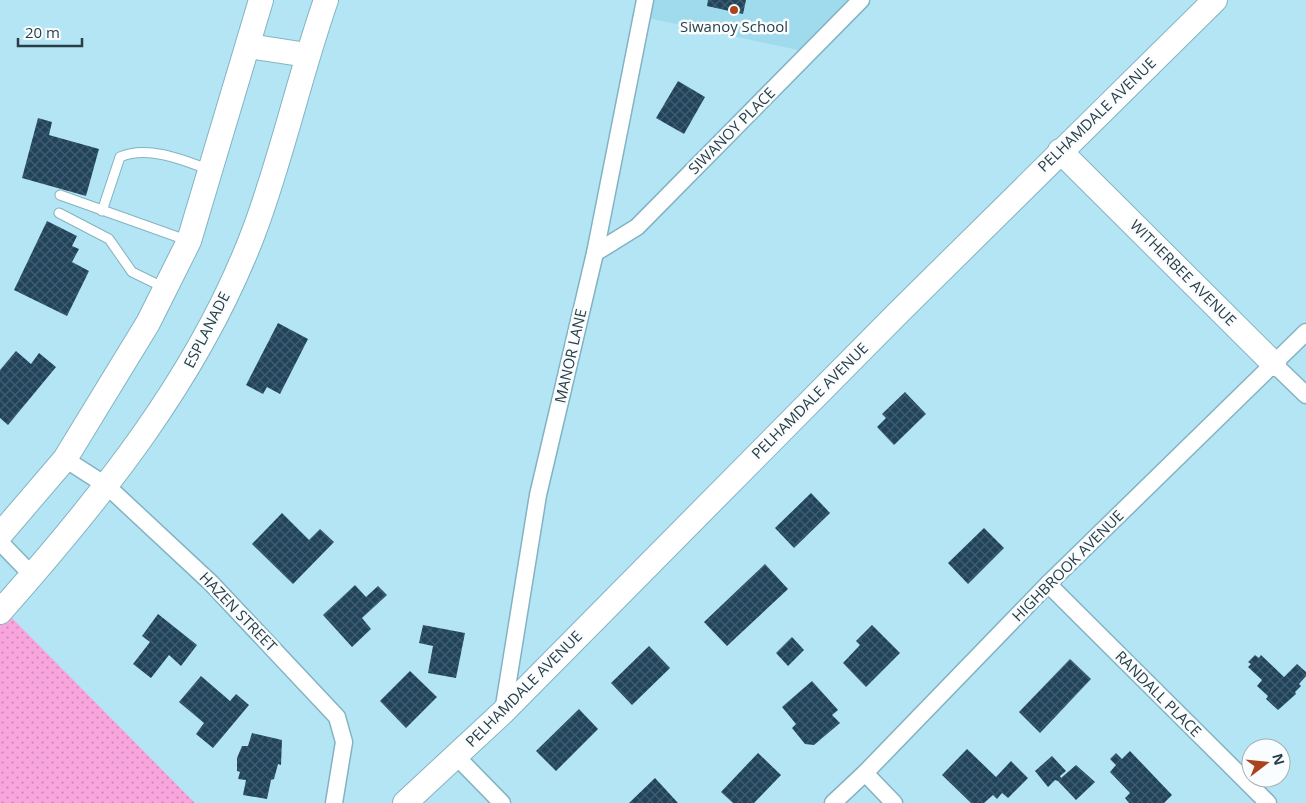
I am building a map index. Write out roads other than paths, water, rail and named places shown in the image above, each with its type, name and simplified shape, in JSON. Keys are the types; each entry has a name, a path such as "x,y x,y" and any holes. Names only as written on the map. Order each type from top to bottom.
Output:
{"street":[{"path":"0,535 66,458 148,323 189,241 262,0"},
{"name":"ESPLANADE","path":"0,612 106,486 181,381 222,303 252,236 273,178 307,55 326,0"},
{"name":"MANOR LANE","path":"503,712 538,496 595,254 645,0"},
{"name":"SIWANOY PLACE","path":"595,254 637,227 862,0"},
{"name":"PELHAMDALE AVENUE","path":"406,803 503,712 1060,151 1215,0"},
{"path":"248,46 307,55"},
{"name":"WITHERBEE AVENUE","path":"1060,151 1306,395"},
{"name":"HIGHBROOK AVENUE","path":"832,803 865,773 1048,584 1306,332"},
{"name":"HAZEN STREET","path":"66,458 106,486 211,583 337,717 344,742 334,803"},
{"path":"0,542 32,576"},
{"name":"RANDALL PLACE","path":"1048,584 1268,803"},
{"path":"456,756 502,803"},
{"path":"865,773 894,803"}],"lane":[{"path":"102,211 120,157 127,154 138,152 166,156 210,170"},
{"path":"60,195 189,241"},
{"path":"59,213 109,239 132,272 165,288"}],"place":[{"name":"Siwanoy School","path":"734,10"}]}
